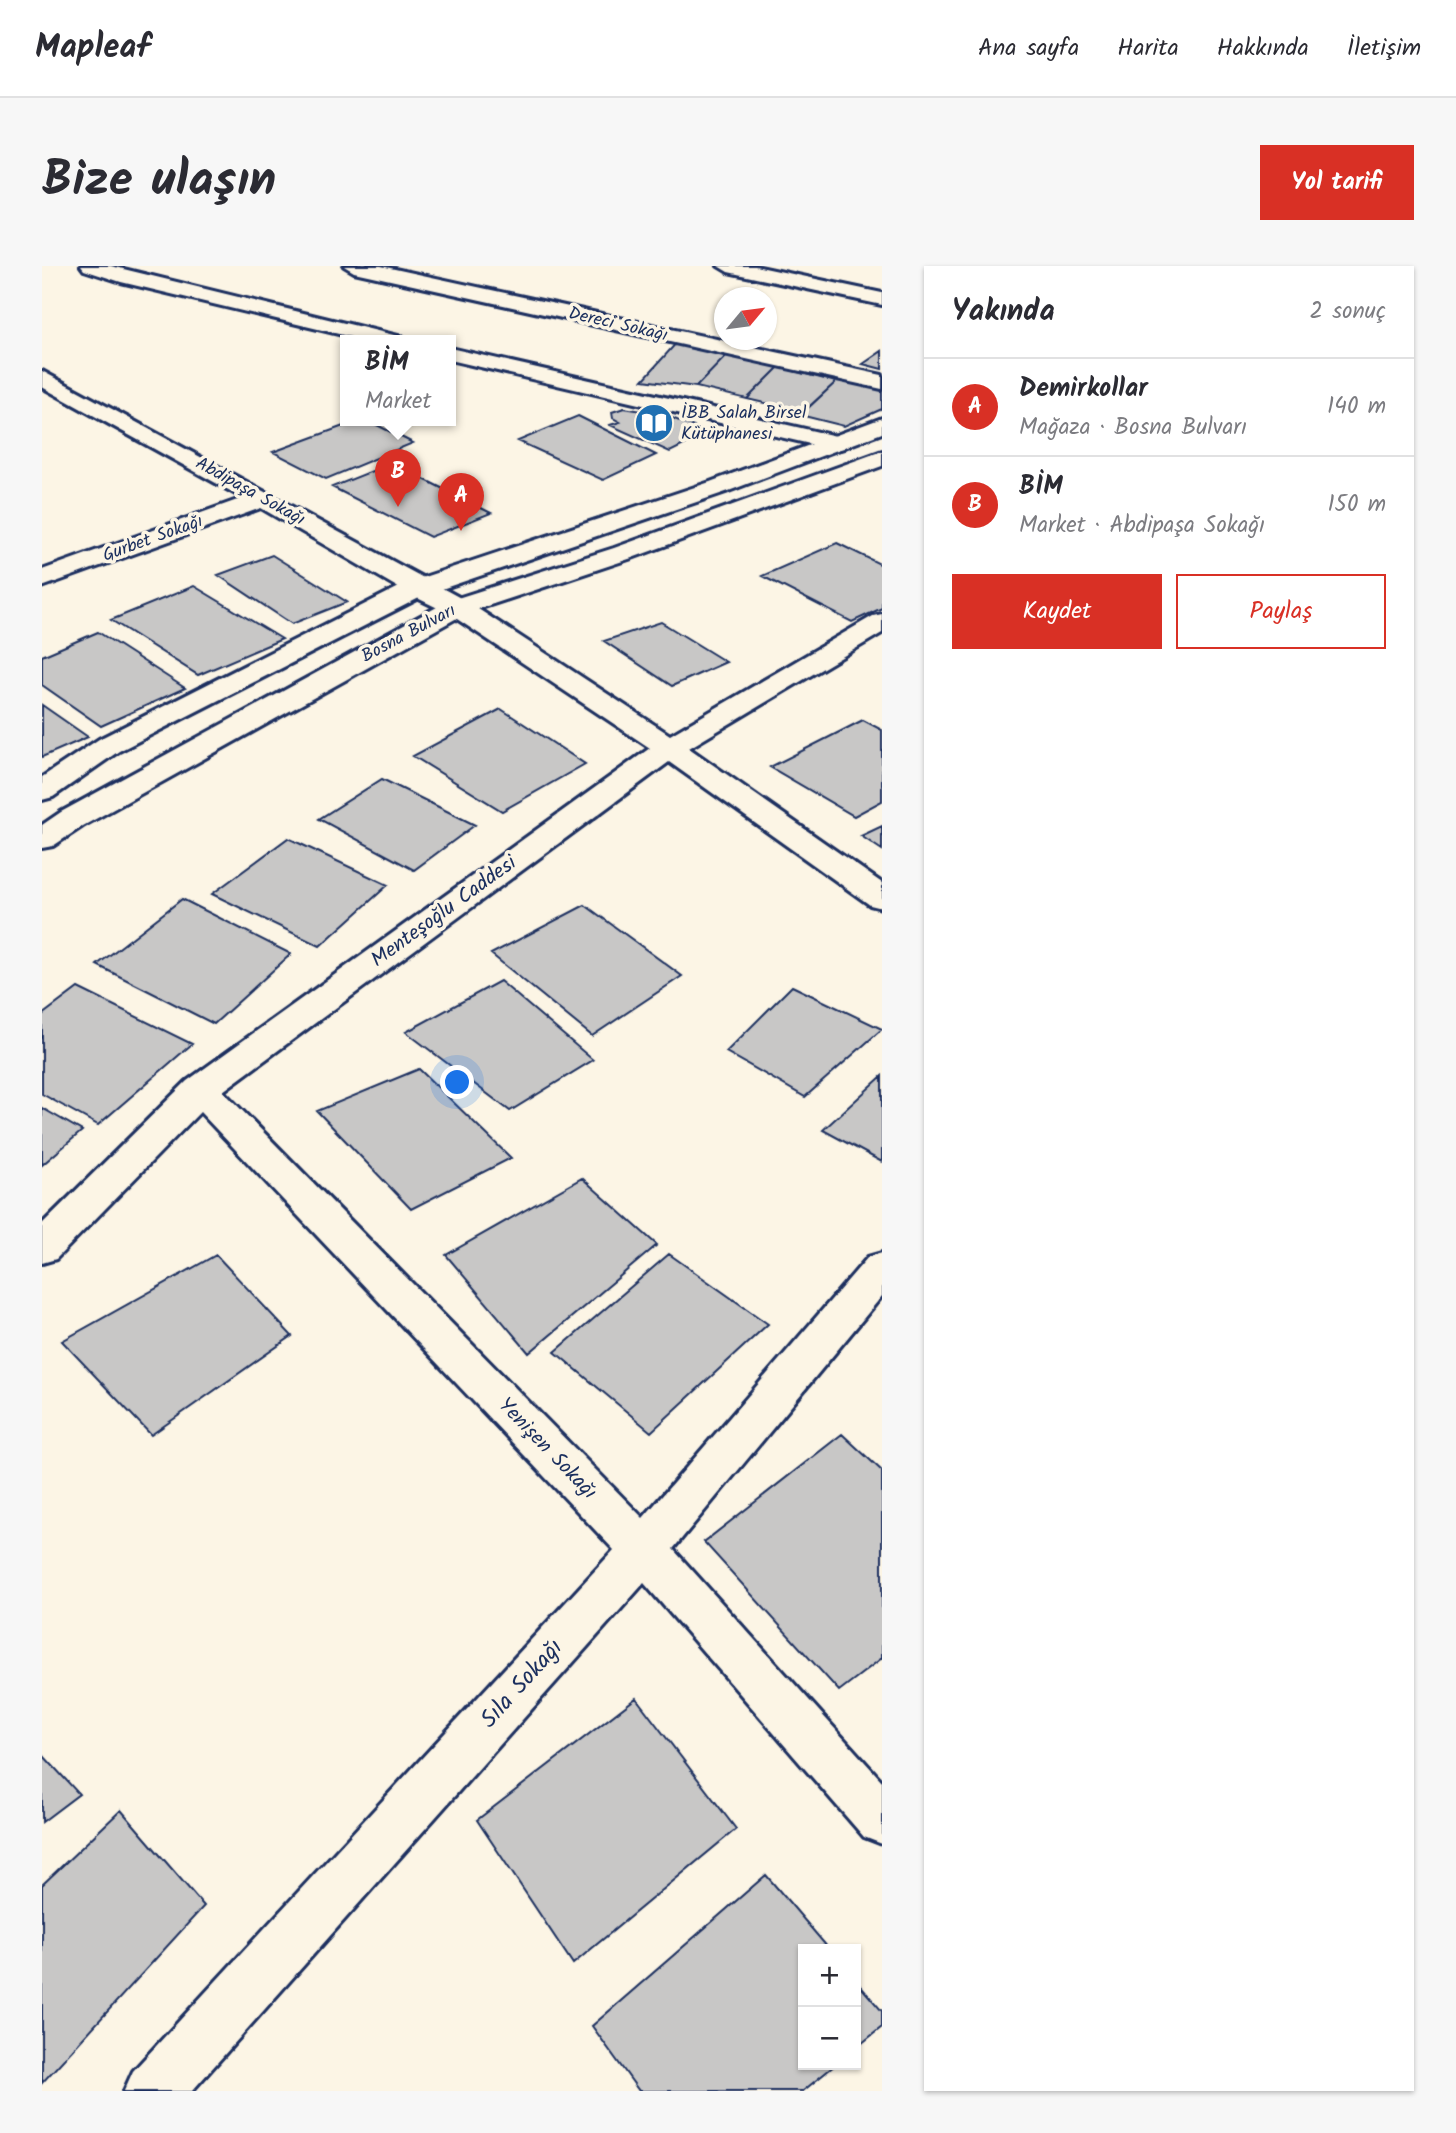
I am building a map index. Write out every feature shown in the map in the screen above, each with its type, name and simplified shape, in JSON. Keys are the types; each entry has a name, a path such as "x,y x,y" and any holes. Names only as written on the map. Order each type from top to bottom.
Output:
{"street":[{"path":"90,266 128,278 370,335"},
{"name":"Dereci Sokağı","path":"354,266 882,382"},
{"path":"728,266 882,299"},
{"path":"456,355 836,443"},
{"name":"Abdipaşa Sokağı","path":"42,378 457,607 669,748 882,898"},
{"name":"Bosna Bulvarı","path":"42,790 109,745 418,587 641,514 882,425"},
{"name":"Bosna Bulvarı","path":"42,839 72,819 457,607 623,553 882,458"},
{"name":"Gurbet Sokağı","path":"42,579 263,499"},
{"name":"Menteşoğlu Caddesi","path":"42,1248 200,1090 669,748 882,622"},
{"name":"Yenişen Sokağı","path":"200,1090 644,1550 882,1819"},
{"name":"Sıla Sokağı","path":"153,2091 644,1550 882,1268"}],"building":[{"path":"678,341 729,353 696,387 643,380"},
{"path":"882,351 882,369 863,364"},
{"path":"727,355 779,367 747,399 696,387"},
{"path":"779,367 836,382 804,412 747,399"},
{"path":"838,380 882,390 882,409 844,426 800,415"},
{"path":"624,408 642,411 651,409 708,433 670,452 610,425 620,422 613,418 612,412"},
{"path":"578,416 656,455 603,480 518,441"},
{"path":"343,426 379,426 413,443 326,479 273,452"},
{"path":"392,463 491,513 430,537 332,487"},
{"path":"837,543 882,565 882,608 852,622 762,576"},
{"path":"272,555 347,602 292,624 218,575"},
{"path":"194,586 282,639 198,675 111,620"},
{"path":"661,622 726,662 672,686 604,641"},
{"path":"98,632 185,688 101,726 42,685 42,656"},
{"path":"42,705 88,737 42,757"},
{"path":"501,709 585,764 502,811 413,756"},
{"path":"863,720 882,730 882,801 854,816 770,767"},
{"path":"382,779 475,825 414,870 319,819"},
{"path":"882,826 882,850 861,836"},
{"path":"288,838 388,885 320,946 212,894"},
{"path":"182,899 291,954 214,1024 97,965"},
{"path":"585,905 682,976 592,1036 491,954"},
{"path":"500,981 593,1060 510,1111 406,1032"},
{"path":"792,986 882,1029 805,1097 726,1052"},
{"path":"78,988 192,1044 98,1125 42,1094 42,1015"},
{"path":"419,1069 511,1158 411,1209 317,1111"},
{"path":"882,1076 882,1162 823,1130"},
{"path":"42,1108 82,1131 42,1165"},
{"path":"582,1178 657,1245 529,1353 446,1255"},
{"path":"669,1254 768,1324 651,1432 555,1352"},
{"path":"216,1255 292,1336 151,1435 62,1341"},
{"path":"842,1434 882,1471 882,1658 839,1691 704,1542"},
{"path":"636,1698 736,1829 573,1964 477,1820"},
{"path":"42,1754 79,1794 42,1822"},
{"path":"121,1810 204,1906 42,2083 42,1885"},
{"path":"766,1875 825,1944 798,1944 798,2070 829,2070 803,2091 639,2091 592,2026"},
{"path":"861,1987 882,2011 882,2027 861,2044"}],"place":[{"name":"İBB Salah Birsel Kütüphanesi","path":"654,423"},
{"name":"BİM","path":"398,507"},
{"name":"Demirkollar","path":"461,531"}]}
